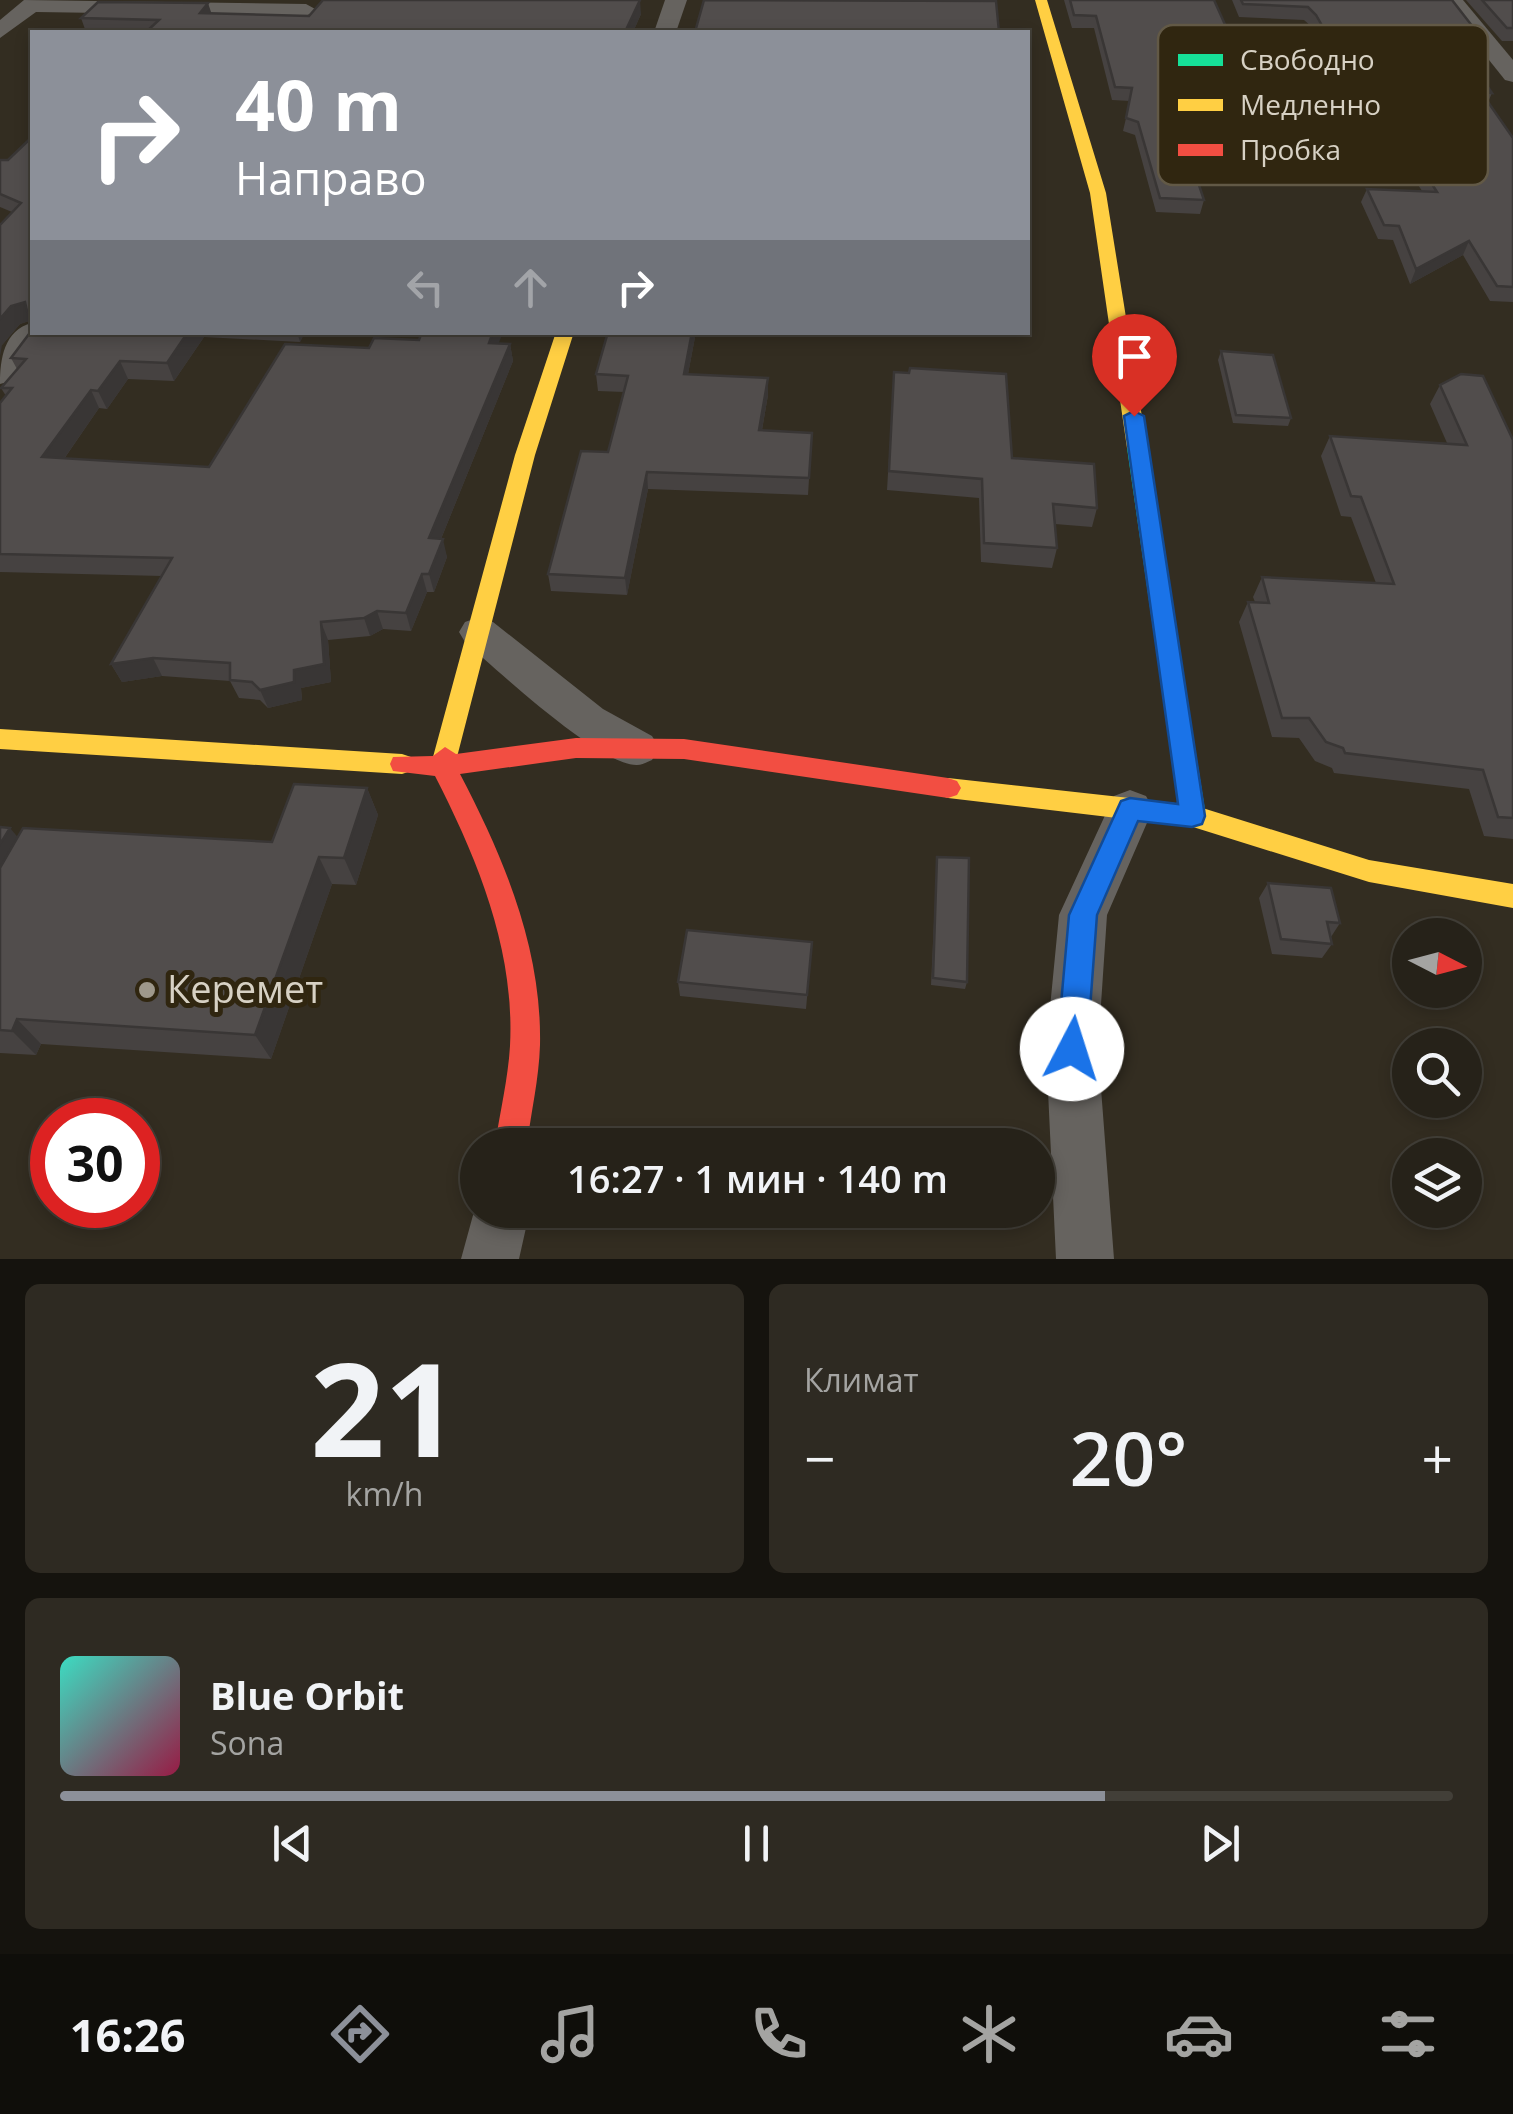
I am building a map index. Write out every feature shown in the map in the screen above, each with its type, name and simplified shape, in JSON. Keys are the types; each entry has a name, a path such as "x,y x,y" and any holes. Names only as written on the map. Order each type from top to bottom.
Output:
{"street":[{"path":"666,30 676,0"},
{"path":"1041,0 1098,193 1192,816"},
{"path":"1452,0 1472,25"},
{"path":"0,31 34,2 142,10 310,5"},
{"path":"288,30 310,5"},
{"path":"1488,44 1513,75"},
{"path":"0,374 32,335"},
{"path":"512,1128 525,1039 515,925 486,844 443,766 525,455 564,335"},
{"path":"478,632 588,720 637,748"},
{"path":"0,739 443,766 576,748 684,749 934,786 1192,816 1369,872 1513,896"},
{"path":"1085,1259 1072,1049 1083,915 1130,809"},
{"path":"490,1259 497,1228"}],"building":[{"path":"323,0 640,0 626,30 148,30 159,20 81,18 98,2 208,3 200,13 309,16"},
{"path":"704,0 996,1 999,30 696,30"},
{"path":"1070,0 1214,0 1225,25 1158,25 1158,185 1199,185 1204,200 1160,198 1138,122 1126,118 1132,88 1115,87 1096,16 1074,15"},
{"path":"1241,0 1452,0 1471,25 1322,25 1308,7 1243,4"},
{"path":"1482,0 1513,0 1513,28 1507,28"},
{"path":"1488,102 1513,138 1513,287 1497,286 1469,241 1416,269 1399,226 1384,225 1367,189 1437,192 1433,185 1488,185"},
{"path":"30,139 30,311 25,302 11,306 0,319 0,225 21,203 0,194 0,160 8,160"},
{"path":"30,333 186,335 167,363 120,361 98,391 91,390 42,457 209,467 285,344 369,348 374,338 419,340 421,335 492,335 489,343 510,344 429,538 443,539 429,574 422,574 406,613 377,611 364,618 321,622 324,664 294,670 294,682 260,690 252,682 230,680 230,663 153,658 111,664 172,558 0,554 0,403 12,388 1,388 26,359 11,358"},
{"path":"607,335 691,335 684,374 768,378 759,430 812,433 809,478 647,472 625,578 548,574 581,451 608,452 628,376 596,374"},
{"path":"1221,351 1273,355 1291,418 1236,415"},
{"path":"910,368 1006,374 1012,458 1094,464 1097,508 1053,504 1057,548 984,543 982,479 889,471 894,372 909,373"},
{"path":"1461,374 1483,376 1513,440 1513,818 1498,817 1483,770 1345,753 1343,748 1326,742 1309,718 1282,718 1248,602 1269,603 1262,577 1394,584 1361,497 1351,496 1330,436 1467,445 1440,385"},
{"name":"Керемет","path":"294,784 367,788 344,858 319,857 255,1035 17,1019 12,1031 0,1030 0,868 23,828 272,842"},
{"path":"0,827 10,828 0,844"},
{"path":"937,857 969,858 967,982 933,978"},
{"path":"1268,883 1331,888 1340,923 1327,922 1332,944 1281,939"},
{"path":"687,930 812,942 807,995 678,982"}],"traffic: fast":[{"path":"1137,448 1193,816"}],"traffic: slow":[{"path":"1041,0 1098,193 1137,448"},
{"path":"445,757 525,455 564,335"},
{"path":"0,739 402,764"},
{"path":"948,788 1193,816 1369,871 1513,896"}],"traffic: jam":[{"path":"402,764 443,766 576,748 684,749 948,788"},
{"path":"445,757 443,766 476,832 503,900 520,971 525,1045 514,1128"}],"place":[{"name":"Керемет","path":"147,990"}],"route":[{"path":"1072,1049 1083,915 1130,809 1192,816 1134,416"}]}
